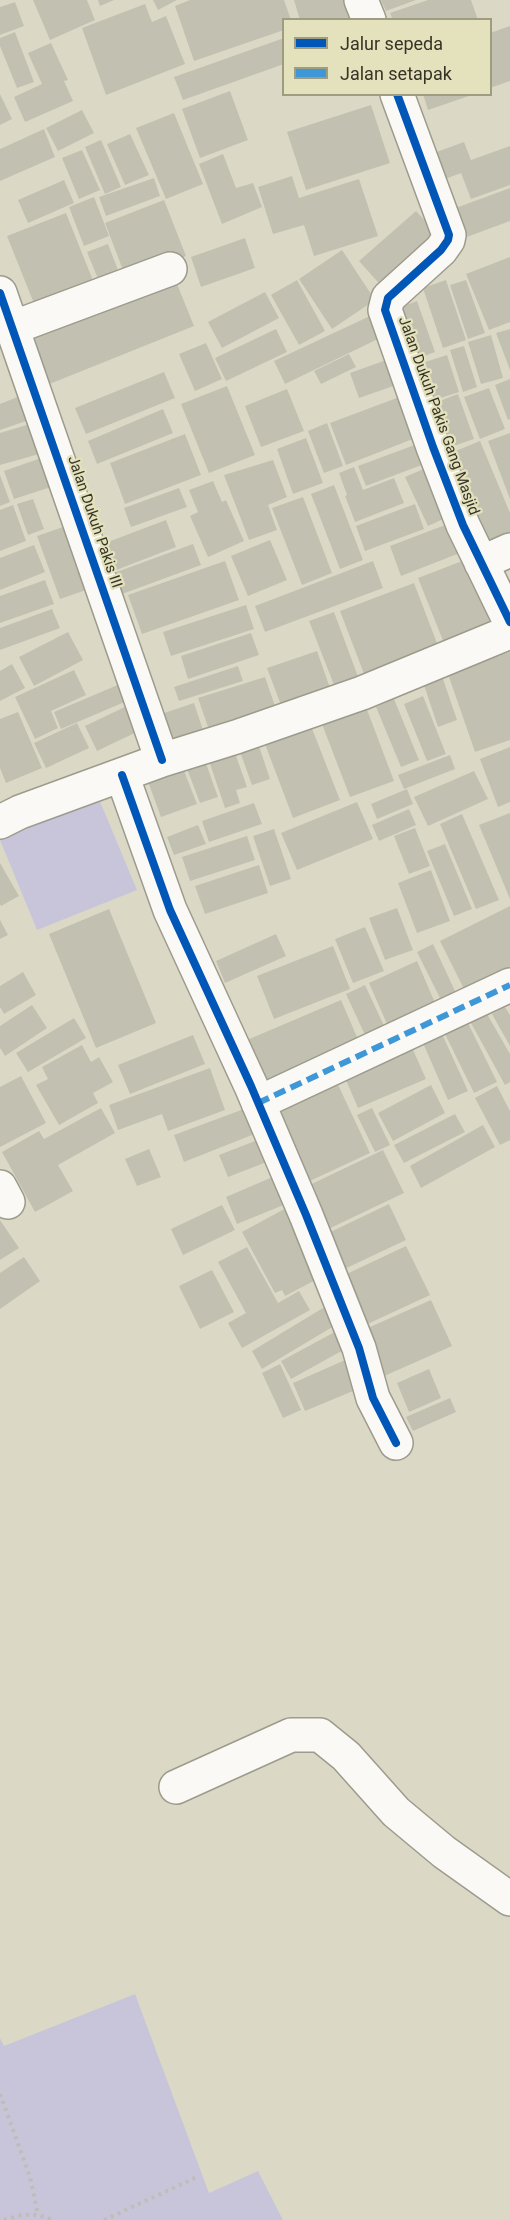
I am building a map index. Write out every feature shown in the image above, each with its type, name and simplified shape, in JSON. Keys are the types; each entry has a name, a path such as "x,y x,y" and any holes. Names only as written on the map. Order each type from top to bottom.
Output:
{"street":[{"path":"361,0 368,18"},
{"name":"Jalan Dukuh Pakis Gang Masjid","path":"398,96 449,235 441,250 388,298 385,310 463,525 510,622"},
{"path":"12,328 170,269"},
{"name":"Jalan Dukuh Pakis III","path":"0,293 162,760"},
{"path":"481,563 510,550"},
{"path":"0,822 20,812 162,760 362,693 510,632"},
{"path":"122,775 170,910 258,1103 359,1348 373,1398 396,1443"},
{"path":"258,1103 510,985"},
{"path":"176,1787 291,1735 320,1735 346,1756 396,1812 444,1852 510,1899"}],"path":[{"path":"0,2094 30,2177 38,2215"},
{"path":"104,2220 197,2177"},
{"path":"4,2220 22,2215 38,2215 52,2220"}],"shaded area":[{"path":"99,799 137,890 37,930 0,840"},
{"path":"135,1994 209,2193 258,2171 283,2220 0,2220 0,2038 4,2046"}],"building":[{"path":"33,0 87,0 95,20 50,40"},
{"path":"98,0 114,0 100,6"},
{"path":"153,0 177,0 158,10"},
{"path":"190,0 284,0 290,18 282,18 282,31 194,61 175,6"},
{"path":"294,0 353,0 358,18 299,18"},
{"path":"381,0 416,0 386,11"},
{"path":"428,0 471,0 477,18 392,18 390,13"},
{"path":"15,2 24,26 0,35 0,7"},
{"path":"145,4 152,22 166,16 185,64 106,95 82,28"},
{"path":"510,26 510,81 492,87 492,32"},
{"path":"15,32 34,82 17,88 0,46 0,38"},
{"path":"282,39 282,65 183,100 174,77"},
{"path":"51,43 68,80 64,81 73,101 25,122 14,97 42,84 28,53"},
{"path":"230,91 248,140 200,158 182,109"},
{"path":"0,94 12,119 0,125"},
{"path":"424,96 469,96 428,110"},
{"path":"371,105 390,163 306,190 287,132"},
{"path":"82,110 94,133 58,151 46,128"},
{"path":"174,113 203,184 166,199 136,128"},
{"path":"44,129 55,157 0,181 0,149"},
{"path":"130,134 149,175 125,185 107,144"},
{"path":"101,140 121,187 105,194 85,147"},
{"path":"464,142 471,160 510,146 510,185 471,199 461,173 440,181 431,154"},
{"path":"82,150 100,190 79,199 62,158"},
{"path":"223,154 236,188 253,183 262,207 222,224 199,164"},
{"path":"292,176 299,198 359,179 378,236 314,256 304,225 273,234 258,187"},
{"path":"154,178 160,196 106,216 99,197"},
{"path":"64,180 74,203 28,223 18,200"},
{"path":"510,188 510,221 464,238 453,209"},
{"path":"94,197 109,236 84,246 69,207"},
{"path":"164,200 186,256 126,278 105,223"},
{"path":"416,211 442,239 385,290 359,261"},
{"path":"66,213 98,293 39,316 7,236"},
{"path":"245,238 255,268 201,287 191,257"},
{"path":"108,244 123,283 103,291 87,252"},
{"path":"342,250 375,300 332,329 299,279"},
{"path":"510,257 510,322 489,330 466,274"},
{"path":"173,274 194,326 47,385 26,334"},
{"path":"297,280 325,331 299,345 271,295"},
{"path":"446,280 466,340 443,348 423,288"},
{"path":"466,280 485,333 468,339 450,285"},
{"path":"265,292 279,318 222,348 208,322"},
{"path":"417,301 435,352 408,362 390,311"},
{"path":"370,316 380,338 285,384 274,361"},
{"path":"276,329 287,352 226,381 215,358"},
{"path":"510,329 510,370 496,333"},
{"path":"491,335 503,378 481,384 468,342"},
{"path":"206,343 222,379 195,391 179,354"},
{"path":"464,346 477,387 463,392 450,350"},
{"path":"349,354 356,367 321,384 314,371"},
{"path":"447,355 459,392 425,403 413,366"},
{"path":"389,359 399,384 359,398 350,373"},
{"path":"164,372 175,398 86,434 75,408"},
{"path":"510,379 510,419 508,420 495,385"},
{"path":"227,386 255,455 209,473 181,404"},
{"path":"489,388 505,429 480,439 464,397"},
{"path":"287,389 304,431 261,447 245,406"},
{"path":"458,394 474,439 436,452 421,408"},
{"path":"20,396 29,420 0,430 0,404"},
{"path":"402,396 418,437 346,465 330,423"},
{"path":"163,409 173,433 97,464 88,441"},
{"path":"327,423 343,466 324,473 308,431"},
{"path":"30,424 39,454 0,465 0,433"},
{"path":"510,433 510,499 488,441"},
{"path":"185,434 201,475 125,504 110,463"},
{"path":"306,438 323,483 293,494 277,449"},
{"path":"480,441 510,513 510,542 481,554 441,457"},
{"path":"420,443 427,463 366,486 358,466"},
{"path":"41,458 51,487 14,499 4,471"},
{"path":"273,460 287,497 268,505 277,530 249,540 224,475"},
{"path":"354,467 363,490 394,478 404,503 355,522 339,473"},
{"path":"428,467 452,515 428,526 405,477"},
{"path":"0,475 10,502 0,506"},
{"path":"213,481 222,502 226,500 244,541 208,557 190,516 198,512 189,490"},
{"path":"334,485 363,560 340,569 311,494"},
{"path":"179,488 187,507 131,527 124,508"},
{"path":"303,497 332,573 302,585 272,508"},
{"path":"33,499 44,529 28,535 17,504"},
{"path":"415,504 424,529 365,551 356,526"},
{"path":"13,505 26,541 0,551 0,510"},
{"path":"166,520 176,547 111,572 100,545"},
{"path":"453,522 465,551 401,576 390,546"},
{"path":"66,526 89,589 60,599 37,536"},
{"path":"270,540 287,580 248,596 231,556"},
{"path":"193,544 201,565 122,594 114,573"},
{"path":"34,545 45,572 0,590 0,558"},
{"path":"470,558 497,628 446,648 418,578"},
{"path":"225,561 239,600 142,634 128,595"},
{"path":"373,561 383,588 265,632 255,606"},
{"path":"45,580 54,604 0,623 0,596"},
{"path":"414,583 440,651 366,679 340,611"},
{"path":"246,605 254,629 171,656 163,632"},
{"path":"52,609 60,628 0,650 0,628"},
{"path":"334,612 360,682 336,690 309,621"},
{"path":"68,632 83,660 34,686 19,657"},
{"path":"251,633 259,655 188,679 181,656"},
{"path":"317,651 330,688 281,705 267,668"},
{"path":"510,652 510,740 475,752 448,674"},
{"path":"12,664 25,688 0,701 0,671"},
{"path":"238,666 243,681 179,701 174,687"},
{"path":"74,670 86,695 51,711 58,728 35,739 15,697"},
{"path":"441,673 457,720 438,727 422,679"},
{"path":"265,677 275,706 208,727 198,698"},
{"path":"120,684 127,701 61,729 54,712"},
{"path":"423,696 446,754 427,761 404,704"},
{"path":"394,699 419,760 401,767 376,707"},
{"path":"194,703 203,730 168,742 158,715"},
{"path":"131,704 143,729 97,751 85,726"},
{"path":"366,707 394,781 350,797 322,724"},
{"path":"18,712 42,768 6,783 0,768 0,719"},
{"path":"77,723 89,748 46,768 34,743"},
{"path":"311,726 340,800 293,818 265,744"},
{"path":"257,740 270,779 252,785 238,746"},
{"path":"510,747 510,802 498,807 480,759"},
{"path":"234,750 247,787 236,790 240,803 225,808 207,755"},
{"path":"203,755 218,797 200,803 184,761"},
{"path":"450,755 455,769 404,789 398,775"},
{"path":"181,763 197,804 161,817 146,776"},
{"path":"474,771 488,799 428,826 414,797"},
{"path":"407,789 413,804 377,819 371,804"},
{"path":"357,802 373,839 297,870 281,833"},
{"path":"254,803 262,824 209,842 202,821"},
{"path":"409,809 416,825 379,841 372,825"},
{"path":"510,813 510,899 479,825"},
{"path":"462,814 499,900 476,909 440,824"},
{"path":"198,825 206,844 174,855 167,837"},
{"path":"415,828 430,866 409,874 394,836"},
{"path":"274,829 291,879 270,886 253,836"},
{"path":"247,836 255,860 190,881 182,857"},
{"path":"445,844 472,909 454,916 427,851"},
{"path":"0,863 19,896 1,906 0,904"},
{"path":"259,865 268,893 205,914 195,886"},
{"path":"431,870 450,921 417,933 398,883"},
{"path":"510,906 510,979 469,999 440,941"},
{"path":"397,908 413,950 385,960 369,918"},
{"path":"109,909 156,1023 96,1048 49,934"},
{"path":"0,920 8,935 0,939"},
{"path":"365,927 384,971 353,983 335,939"},
{"path":"276,934 286,956 225,983 216,961"},
{"path":"433,944 456,993 441,1000 417,952"},
{"path":"333,946 350,989 274,1019 257,976"},
{"path":"417,961 439,1012 391,1033 369,983"},
{"path":"23,972 36,995 4,1014 0,1007 0,986"},
{"path":"365,985 391,1041 372,1050 346,994"},
{"path":"341,1000 363,1051 269,1091 247,1040"},
{"path":"32,1005 47,1028 5,1056 0,1048 0,1026"},
{"path":"505,1007 510,1015 510,1046 492,1014"},
{"path":"487,1014 510,1054 510,1082 505,1085 471,1023"},
{"path":"464,1015 497,1082 474,1093 441,1026"},
{"path":"74,1018 86,1038 28,1072 16,1053"},
{"path":"438,1025 468,1091 448,1100 419,1034"},
{"path":"193,1035 205,1064 130,1094 118,1065"},
{"path":"410,1043 426,1079 358,1108 343,1073"},
{"path":"82,1045 91,1062 99,1057 113,1082 93,1093 98,1103 59,1125 36,1085 48,1079 42,1067"},
{"path":"210,1068 225,1110 168,1131 162,1114 118,1130 109,1105"},
{"path":"333,1074 370,1153 299,1186 262,1107"},
{"path":"21,1076 46,1123 0,1147 0,1087"},
{"path":"431,1085 445,1113 393,1141 378,1113"},
{"path":"497,1086 510,1111 510,1140 500,1145 475,1098"},
{"path":"252,1106 262,1131 184,1162 174,1135"},
{"path":"101,1108 115,1133 58,1165 73,1191 35,1212 2,1152 39,1131 44,1139"},
{"path":"372,1108 390,1145 375,1152 357,1115"},
{"path":"455,1114 465,1132 404,1163 394,1145"},
{"path":"483,1125 495,1147 421,1188 410,1166"},
{"path":"268,1136 277,1158 228,1177 219,1155"},
{"path":"149,1149 161,1177 137,1186 125,1159"},
{"path":"383,1150 404,1193 320,1233 299,1190"},
{"path":"275,1176 286,1204 237,1224 226,1197"},
{"path":"389,1204 406,1240 338,1272 322,1236"},
{"path":"222,1205 235,1230 183,1255 171,1229"},
{"path":"288,1207 323,1276 285,1296 282,1290 275,1293 242,1232"},
{"path":"0,1220 19,1248 0,1260"},
{"path":"406,1246 430,1295 359,1328 336,1279"},
{"path":"247,1247 278,1303 299,1291 310,1310 242,1348 228,1323 246,1313 218,1262"},
{"path":"24,1257 40,1281 0,1309 0,1273"},
{"path":"212,1270 234,1312 200,1329 179,1286"},
{"path":"431,1300 452,1346 382,1377 361,1331"},
{"path":"328,1305 339,1323 262,1369 252,1351"},
{"path":"346,1326 356,1343 291,1379 281,1361"},
{"path":"352,1357 365,1386 305,1411 293,1383"},
{"path":"280,1364 301,1410 283,1418 262,1373"},
{"path":"429,1369 441,1398 409,1412 397,1383"},
{"path":"450,1398 456,1412 413,1431 406,1417"}],"marked path":[{"path":"258,1103 510,985"}],"cycle path":[{"path":"398,96 449,235 441,250 388,298 385,310 463,525 510,622"},
{"path":"0,293 162,760"},
{"path":"122,775 170,910 251,1086 306,1215 359,1348 373,1398 396,1443"}]}
